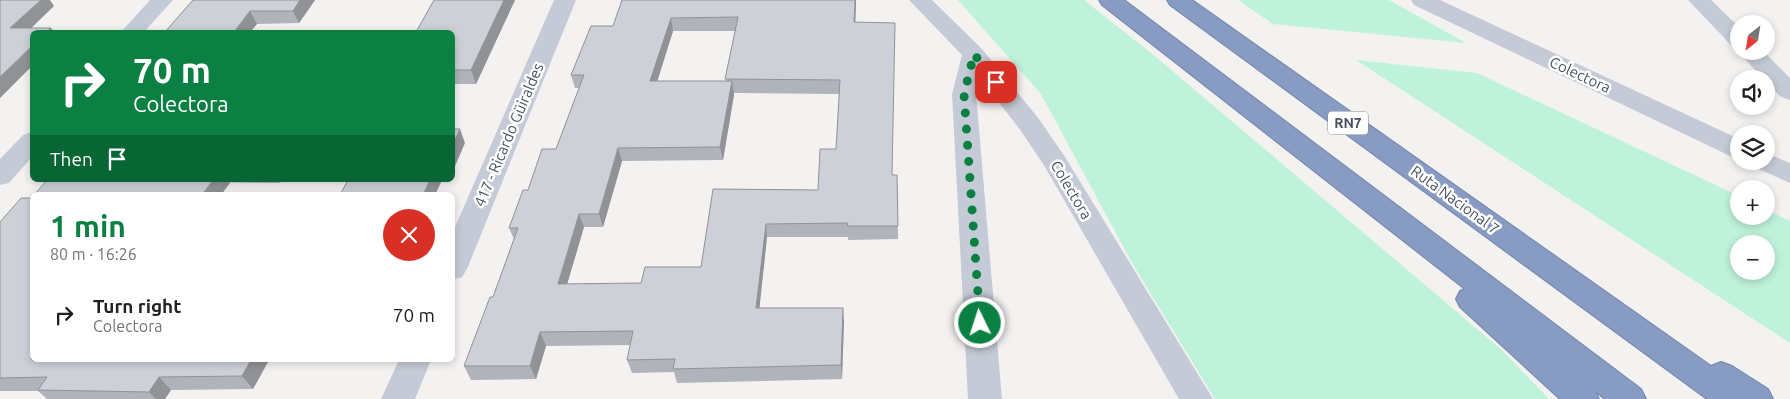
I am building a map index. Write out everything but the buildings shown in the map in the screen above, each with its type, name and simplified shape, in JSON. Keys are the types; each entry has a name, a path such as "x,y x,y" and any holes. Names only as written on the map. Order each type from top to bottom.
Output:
{"highway":[{"path":"1110,0 1629,399"},
{"name":"Ruta Nacional 7","path":"1178,0 1732,399"},
{"path":"1300,147 1582,399"},
{"path":"1518,245 1756,399"}],"street":[{"path":"134,30 162,0"},
{"name":"417 - Ricardo Güiraldes","path":"455,262 565,0"},
{"name":"Colectora","path":"920,0 974,54 1030,125 1056,164 1196,399"},
{"name":"Colectora","path":"1422,0 1730,146"},
{"path":"1699,0 1730,31"},
{"path":"974,54 964,94 986,399"},
{"path":"1759,60 1790,92"},
{"path":"0,176 30,143"},
{"path":"1775,167 1790,174"},
{"path":"398,399 413,362"}],"green space":[{"path":"958,0 1084,0 1156,57 1503,351 1549,399 1215,399 1132,263 1041,94"},
{"path":"1238,0 1389,0 1466,43 1273,24"},
{"path":"1356,60 1477,73 1730,192 1730,225 1775,225 1775,214 1790,221 1790,343"}],"route":[{"path":"980,323 964,94 974,54 996,82"}]}
